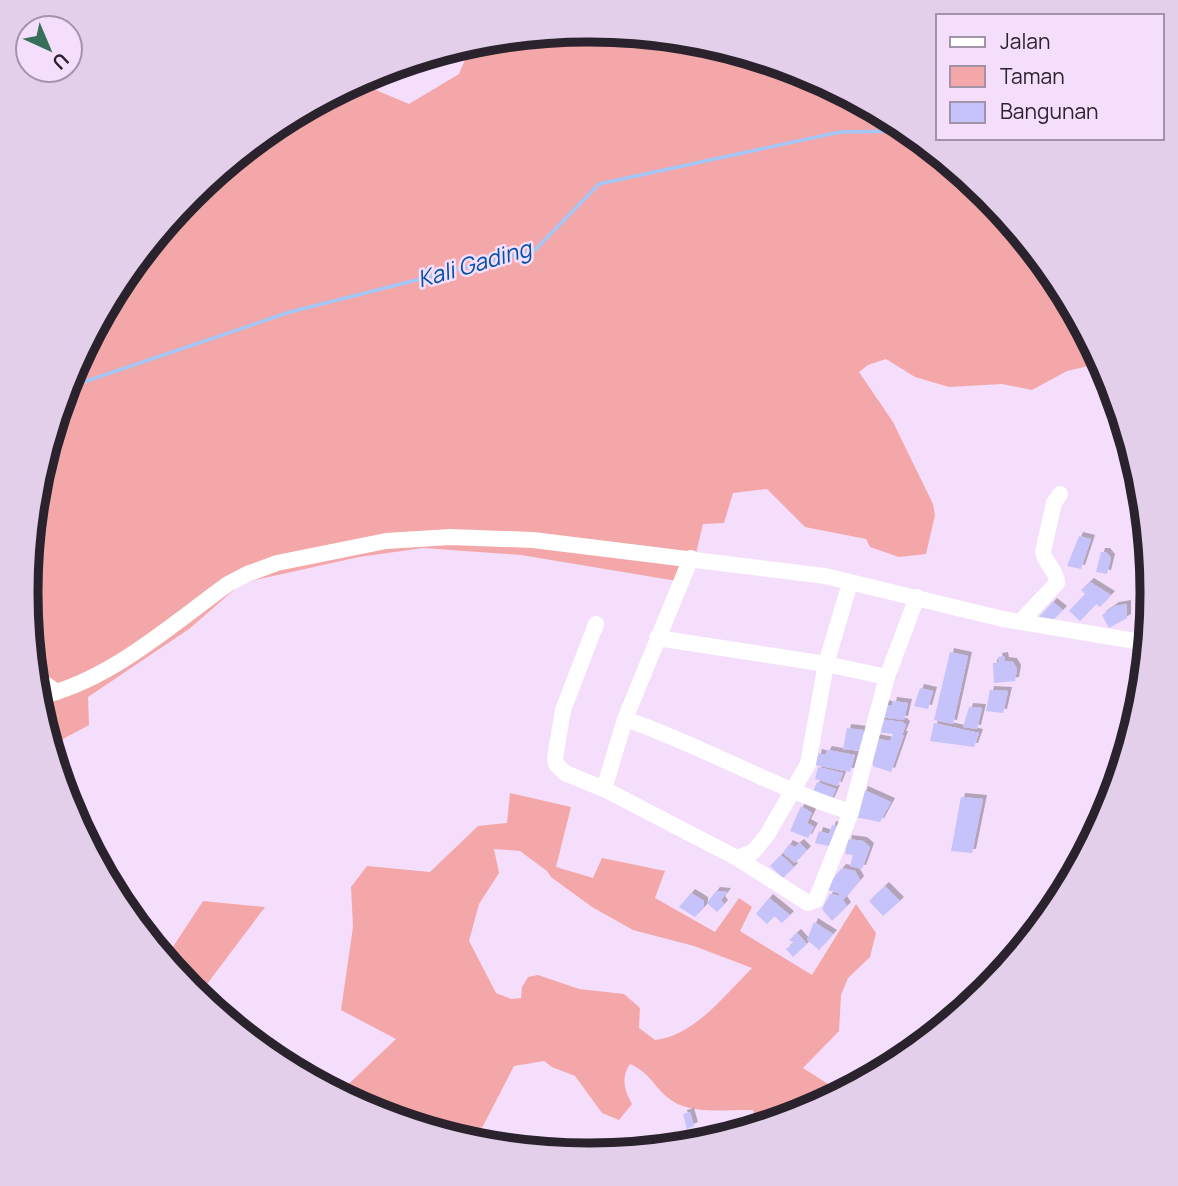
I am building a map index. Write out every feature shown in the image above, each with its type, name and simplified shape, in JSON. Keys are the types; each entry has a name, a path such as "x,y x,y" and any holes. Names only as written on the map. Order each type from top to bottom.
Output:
{"street":[{"path":"1021,621 1057,583 1057,576 1044,558 1043,552 1054,503 1060,494"},
{"path":"48,694 103,673 228,584 247,574 277,563 320,553 386,541 450,537 533,540 803,572 975,613 1137,641"},
{"path":"604,789 625,719 691,558"},
{"path":"737,858 745,856 760,844 794,792 808,764 825,664 850,583"},
{"path":"596,624 563,710 556,764 565,773 604,789 737,858 808,903 813,902 851,812 887,677 916,597"},
{"path":"657,638 825,664 887,677"},
{"path":"46,685 57,692"},
{"path":"625,719 683,740 794,792 851,812"}],"green space":[{"path":"589,42 661,47 696,53 731,61 800,84 895,135 952,179 978,204 1003,230 1047,287 1090,366 1067,371 1032,390 1002,384 949,387 915,377 886,359 868,365 859,372 893,422 933,504 935,515 926,554 899,557 870,547 866,539 805,527 767,489 733,493 724,523 703,524 689,583 521,555 423,548 359,557 242,583 189,629 88,697 89,725 59,741 43,665 40,629 38,593 43,521 57,451 68,416 80,382 112,318 131,287 175,230 226,179 283,135 370,88 409,104 459,74 466,57 517,47"},
{"path":"510,793 571,807 556,867 593,878 602,858 665,871 655,898 715,932 739,898 752,907 740,931 812,975 856,904 876,933 870,957 848,978 841,995 839,1031 803,1068 832,1087 800,1102 756,1117 753,1110 696,1109 676,1103 642,1071 630,1064 625,1074 625,1084 632,1104 619,1120 602,1113 575,1076 544,1061 514,1066 483,1126 477,1132 412,1114 346,1087 396,1039 341,1010 353,927 351,887 367,866 430,872 478,826 507,823","holes":["494,849 520,851 551,877 592,907 633,930 694,946 752,968 696,1023 669,1037 655,1040 639,1028 640,1008 624,994 579,989 538,975 528,977 522,987 521,998 511,999 496,993 469,941 479,904 499,873"]},
{"path":"203,901 265,907 205,987 171,951"}],"building":[{"path":"1079,536 1091,539 1081,569 1067,566"},
{"path":"1101,552 1106,552 1111,558 1107,574 1096,572"},
{"path":"1090,582 1111,595 1100,607 1096,604 1080,621 1069,611 1085,594 1081,590"},
{"path":"1053,602 1063,610 1050,623 1036,620"},
{"path":"1127,604 1127,618 1109,628 1102,615 1115,606"},
{"path":"950,652 968,656 953,724 934,720"},
{"path":"1004,656 1005,661 1013,662 1017,669 1015,681 994,683 993,663 999,662 998,657"},
{"path":"920,688 933,691 928,709 914,706"},
{"path":"990,690 1008,691 1003,713 986,711"},
{"path":"893,701 908,703 904,720 880,717 884,704 892,706"},
{"path":"969,707 982,708 977,729 963,727"},
{"path":"879,719 903,722 906,725 891,772 873,766 871,752 874,738 890,741 893,734 875,732"},
{"path":"934,723 979,733 974,747 930,741"},
{"path":"847,728 863,730 866,737 862,751 843,749"},
{"path":"828,750 855,755 850,772 815,765 818,753 825,755"},
{"path":"818,767 843,773 838,786 815,779"},
{"path":"817,782 836,789 830,802 812,794"},
{"path":"864,790 891,802 880,822 855,817"},
{"path":"961,797 983,799 972,853 951,851"},
{"path":"801,806 812,813 807,823 814,827 808,838 790,831"},
{"path":"832,825 843,828 836,848 815,843 819,831 829,834"},
{"path":"848,839 863,841 870,847 862,869 850,866 853,855 845,854"},
{"path":"800,843 807,850 795,863 783,853 789,844 795,847"},
{"path":"781,855 794,867 783,878 770,866"},
{"path":"842,868 855,871 860,880 843,900 847,906 832,921 822,909 830,894 841,896 824,889"},
{"path":"885,886 900,901 883,916 869,901"},
{"path":"716,891 727,892 721,900 724,904 717,912 707,903"},
{"path":"691,893 704,901 704,907 695,917 679,907"},
{"path":"769,898 790,915 782,923 774,916 767,924 756,914"},
{"path":"814,922 833,934 819,950 807,940"},
{"path":"797,933 807,944 793,957 786,949 794,943 789,940"},
{"path":"690,1112 694,1126 687,1129 683,1114"}],"waterway":[{"name":"Kali Gading","path":"79,383 290,312 535,250 599,184 840,132 889,131"}]}
